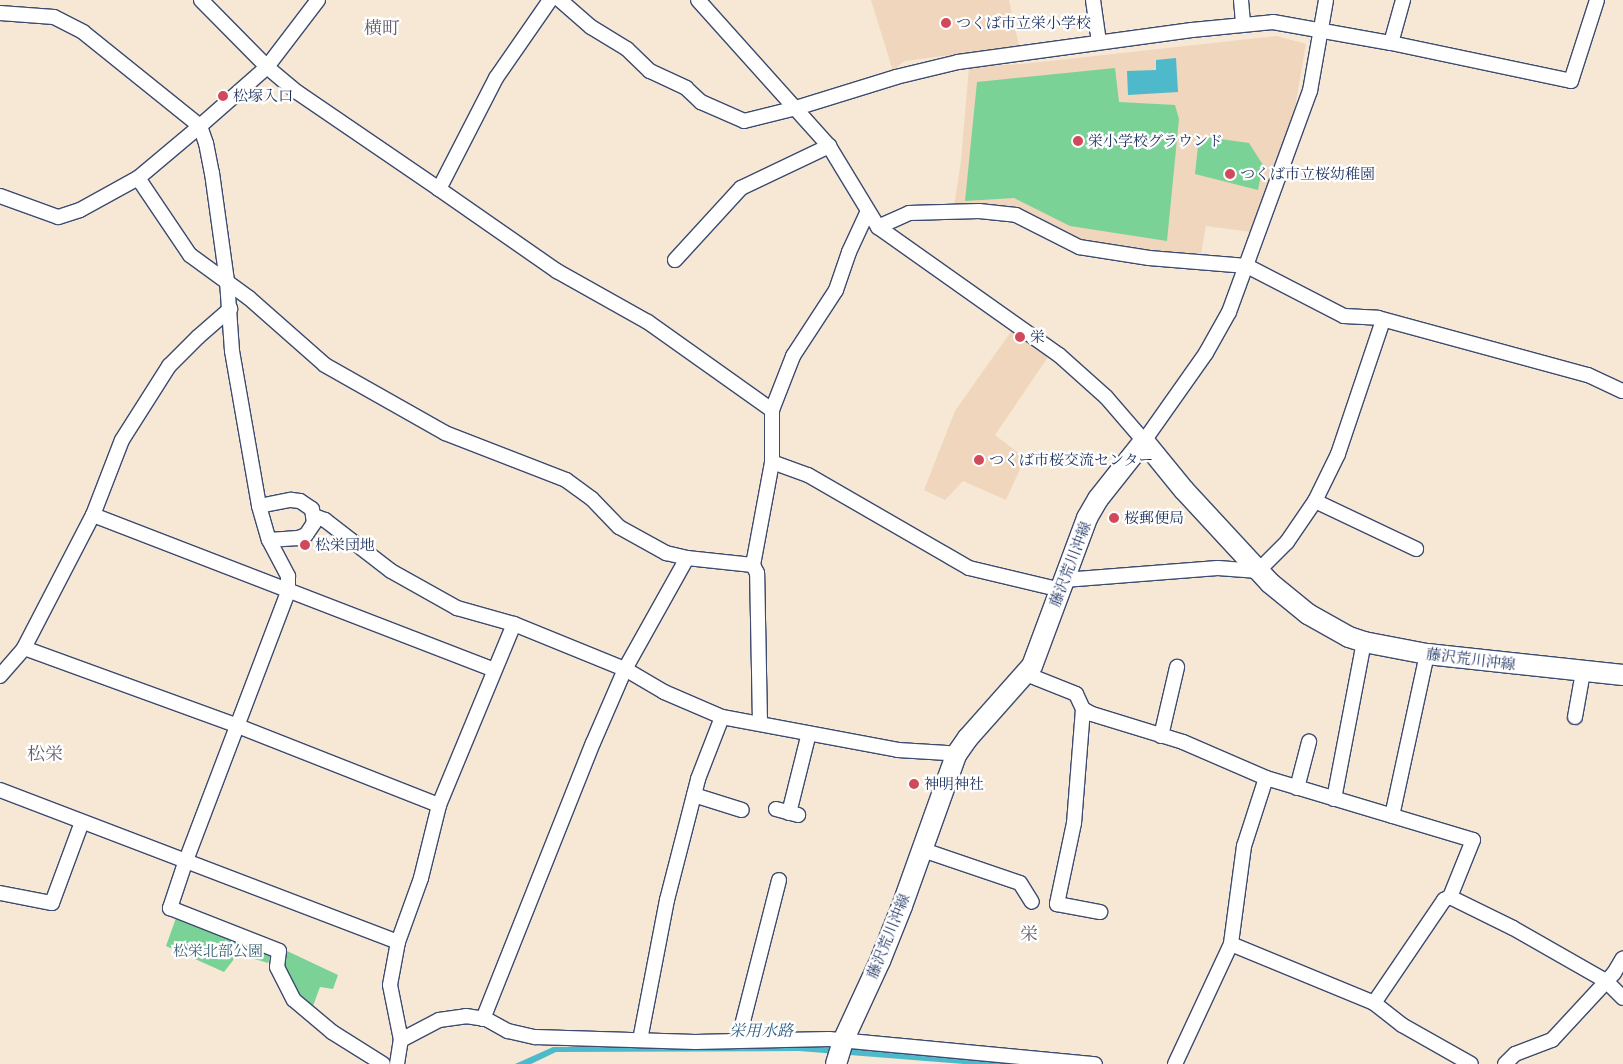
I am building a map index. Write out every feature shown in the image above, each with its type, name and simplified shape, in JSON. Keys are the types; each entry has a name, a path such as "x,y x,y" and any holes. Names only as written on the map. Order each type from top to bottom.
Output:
{"main road":[{"name":"藤沢荒川沖線","path":"836,1064 843,1041 880,961 956,756 968,738 1032,666 1086,518 1098,499 1144,441 1184,490 1258,571 1308,614 1334,629 1364,642 1427,654 1623,675"}],"street":[{"path":"201,0 267,66 297,92 557,271 648,322 772,410"},
{"path":"0,196 58,216 80,210 138,178 267,66 318,0"},
{"path":"439,189 496,78 550,0"},
{"path":"560,0 591,27 626,49 650,71 686,88 700,102 744,121 796,108 896,77 958,62 1099,42 1273,22 1391,42 1571,81 1597,0"},
{"path":"698,0 829,146 867,213 878,228 1059,355 1106,397 1144,441 1206,353 1229,312 1248,266 1310,91 1326,0"},
{"path":"1093,0 1099,42"},
{"path":"1241,0 1243,24"},
{"path":"1391,42 1403,0"},
{"path":"0,13 54,17 83,32 200,126 206,143 212,173 227,281 232,352 259,506 269,540 288,576 288,592 186,860 170,908 279,952 277,967 294,1000 332,1032 383,1064"},
{"path":"674,260 741,188 829,146"},
{"path":"138,178 190,255 227,281 325,365 445,433 566,480 592,499 619,527 666,553 687,558 753,565"},
{"path":"878,228 909,213 979,211 1016,215 1079,247 1149,258 1248,266 1344,316 1383,320 1588,375 1623,392"},
{"path":"760,723 758,572 753,565 772,462 772,410 793,356 836,290 848,252 867,213"},
{"path":"1,672 24,648 93,514 122,440 169,366 198,337 230,310"},
{"path":"772,462 808,475 969,568 1062,585 1218,568 1258,571 1287,542 1315,501 1338,454 1383,320"},
{"path":"259,506 291,500 300,501 312,509 314,523 306,535 298,538 269,540"},
{"path":"1315,501 1416,550"},
{"path":"93,514 288,592 494,669"},
{"path":"314,516 325,520 390,571 457,608 514,624 625,669 664,692 722,717 898,750 947,753 956,756"},
{"path":"483,1019 593,743 625,669 687,558"},
{"path":"397,1064 401,1040 390,985 398,942 421,878 439,805 514,624"},
{"path":"1334,799 1364,642"},
{"path":"24,648 238,726 439,805"},
{"path":"1392,816 1427,654"},
{"path":"1161,736 1177,667"},
{"path":"1575,717 1582,672"},
{"path":"1026,674 1076,694 1083,709 1074,823 1057,904 1100,912"},
{"path":"1083,709 1092,714 1183,742 1266,778 1473,840 1450,897 1444,900 1374,1003"},
{"path":"640,1040 667,900 694,795 722,717"},
{"path":"788,812 809,733"},
{"path":"1298,788 1309,742"},
{"path":"1175,1064 1231,944 1244,846 1266,778"},
{"path":"0,790 398,942"},
{"path":"694,795 742,810"},
{"path":"0,893 52,903 82,822"},
{"path":"922,850 1020,883 1032,902"},
{"path":"738,1041 779,880"},
{"path":"1450,897 1513,928 1606,981 1623,998"},
{"path":"1231,944 1374,1003 1402,1025 1471,1064"},
{"path":"1505,1064 1515,1054 1552,1040 1614,973 1623,958"},
{"path":"401,1040 440,1020 466,1016 483,1019 508,1031 535,1037 738,1041 829,1039 1095,1064"}],"shaded area":[{"name":"つくば市立栄小学校","path":"871,0 1009,0 1019,46 904,61 893,71"},
{"name":"栄小学校グラウンド","path":"1277,36 1306,44 1295,107 1252,232 1206,226 1201,254 1151,251 1069,237 1012,208 978,204 954,207 961,161 969,67 1022,64"},
{"path":"1012,330 1048,357 995,435 1025,458 1006,500 963,481 945,500 924,490 955,411"}],"green space":[{"name":"栄小学校グラウンド","path":"1115,68 1119,102 1175,105 1179,119 1167,241 1070,226 1014,198 965,201 977,82"},
{"path":"1206,137 1249,143 1263,165 1258,190 1195,174 1198,146"},
{"name":"松栄北部公園","path":"176,918 272,953 268,963 238,954 224,972 166,946"},
{"name":"松栄北部公園","path":"285,950 338,975 333,989 320,987 313,1006 296,994 282,965"}],"water":[{"path":"1176,58 1178,92 1128,95 1127,71 1156,70 1156,60"},
{"path":"800,1044 1039,1064 964,1064 799,1051 556,1052 531,1064 515,1064 553,1047"}],"place":[{"name":"つくば市立栄小学校","path":"946,23"},
{"name":"松塚入口","path":"223,96"},
{"name":"栄小学校グラウンド","path":"1078,141"},
{"name":"つくば市立桜幼稚園","path":"1230,174"},
{"name":"栄","path":"1020,337"},
{"name":"つくば市桜交流センター","path":"979,460"},
{"name":"桜郵便局","path":"1114,518"},
{"name":"松栄団地","path":"305,545"},
{"name":"神明神社","path":"914,784"}],"district":[{"name":"横町","path":"382,28"},
{"name":"松栄","path":"45,754"},
{"name":"栄","path":"1029,934"}],"water label":[{"name":"栄用水路","path":"761,1030"}]}
